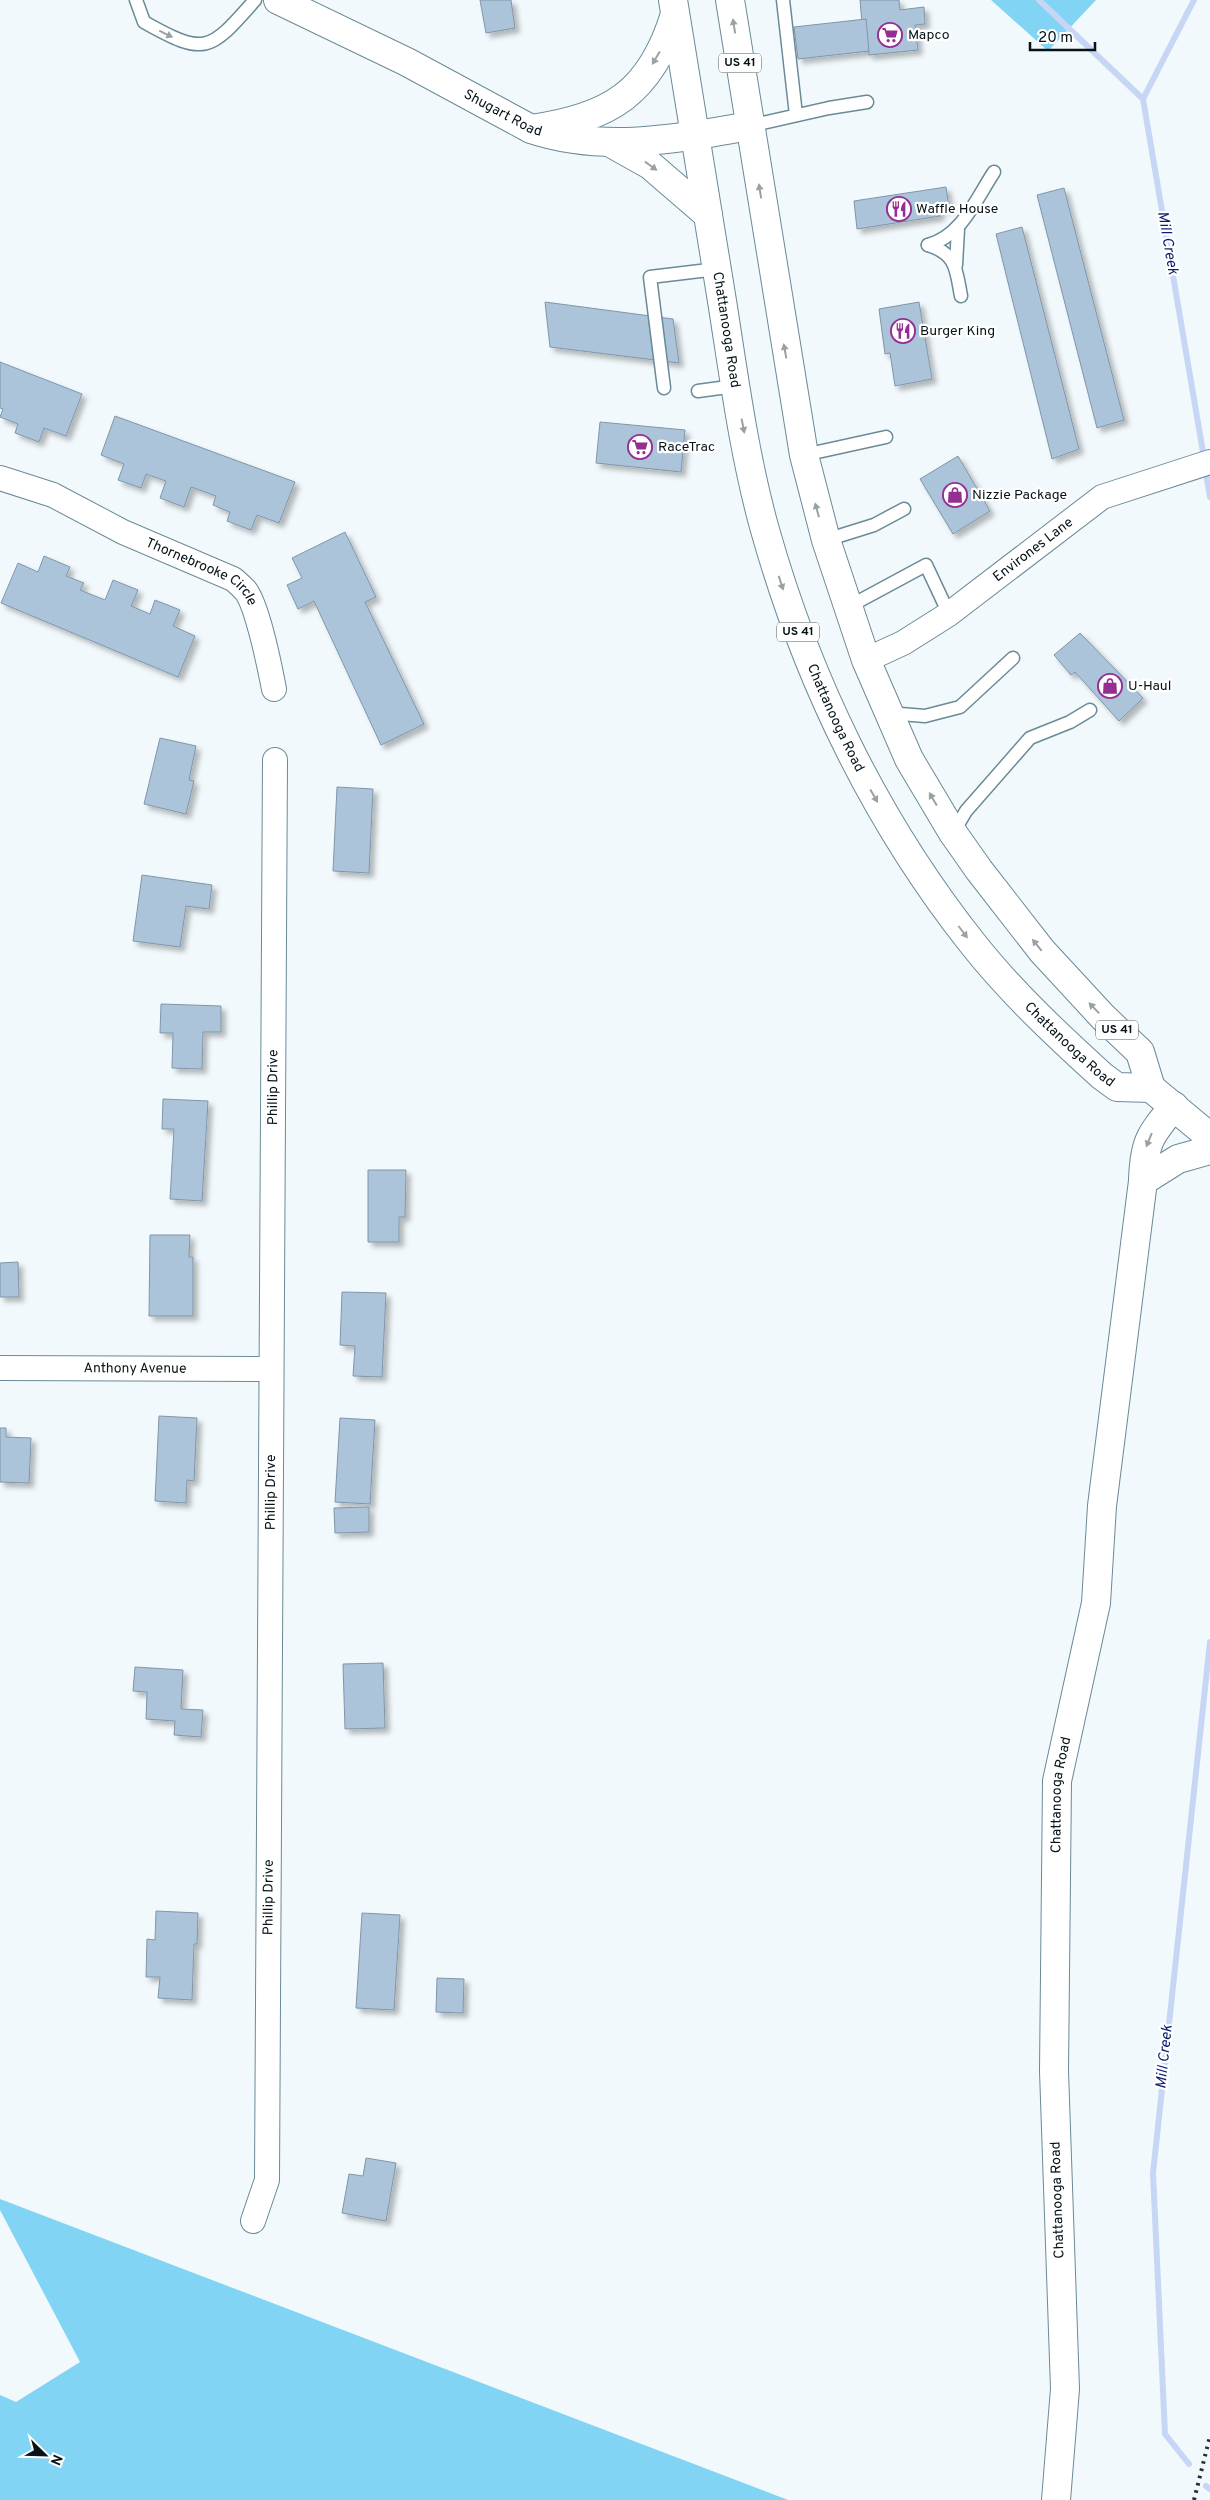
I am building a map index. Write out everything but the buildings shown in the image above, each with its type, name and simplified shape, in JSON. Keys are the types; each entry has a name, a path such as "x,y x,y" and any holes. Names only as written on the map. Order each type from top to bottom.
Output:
{"main road":[{"name":"Shugart Road","path":"278,0 415,66 531,128 572,139 644,142 696,136 749,126"},
{"name":"US 41","path":"730,0 804,455 826,540 866,660 909,759 953,832 979,870 1042,952 1103,1017 1140,1052 1152,1088"},
{"path":"531,128 568,122 598,113 630,93 654,63 664,46 674,7"},
{"name":"Chattanooga Road","path":"674,7 735,386 755,488 787,602 831,711 848,748 886,817 951,916 980,952 1020,998 1075,1051 1117,1087 1152,1088"},
{"path":"609,142 650,165 708,215"},
{"path":"1152,1088 1210,1137"},
{"name":"Chattanooga Road","path":"1056,2500 1064,2389 1054,2071 1057,1781 1096,1603 1102,1506 1143,1181 1144,1158 1150,1136 1174,1106"},
{"path":"1143,1181 1178,1159 1210,1150"}],"street":[{"name":"Environes Lane","path":"866,660 903,643 949,614 1102,497 1210,462"},
{"name":"Thornebrooke Circle","path":"0,478 53,495 123,532 233,579 246,591 267,654 274,689"},
{"name":"Phillip Drive","path":"253,2221 267,2180 275,760"},
{"name":"Anthony Avenue","path":"0,1368 271,1369"}],"lane":[{"path":"136,0 144,22 188,44 212,43 225,34 255,0"},
{"path":"783,0 796,116"},
{"path":"749,126 867,102"},
{"path":"956,264 944,252 928,245 939,242 958,229 994,172"},
{"path":"958,229 956,264 961,296"},
{"path":"664,388 650,277 717,269"},
{"path":"698,391 735,386"},
{"path":"804,455 886,437"},
{"path":"826,540 874,525 904,508"},
{"path":"848,607 926,565 949,614"},
{"path":"888,713 925,716 960,707 1012,658"},
{"path":"953,832 966,811 1030,738 1070,722 1090,710"}],"shaded area":[{"path":"991,0 1096,0 1048,51"},
{"path":"0,2199 788,2500 0,2500 0,2395 16,2402 80,2362 0,2210"}],"waterway":[{"path":"1039,0 1143,99"},
{"name":"Mill Creek","path":"1194,0 1143,99 1204,458"},
{"name":"Mill Creek","path":"1205,468 1210,497"},
{"name":"Mill Creek","path":"1189,2464 1165,2434 1153,2173 1210,1642"},
{"name":"Mill Creek","path":"1206,2486 1210,2489"}],"railway":[{"path":"1194,2500 1210,2436"}],"place":[{"name":"Mapco","path":"890,35"},
{"name":"Waffle House","path":"899,209"},
{"name":"Burger King","path":"903,331"},
{"name":"RaceTrac","path":"640,447"},
{"name":"Nizzie Package","path":"955,495"},
{"name":"U-Haul","path":"1110,686"}]}
